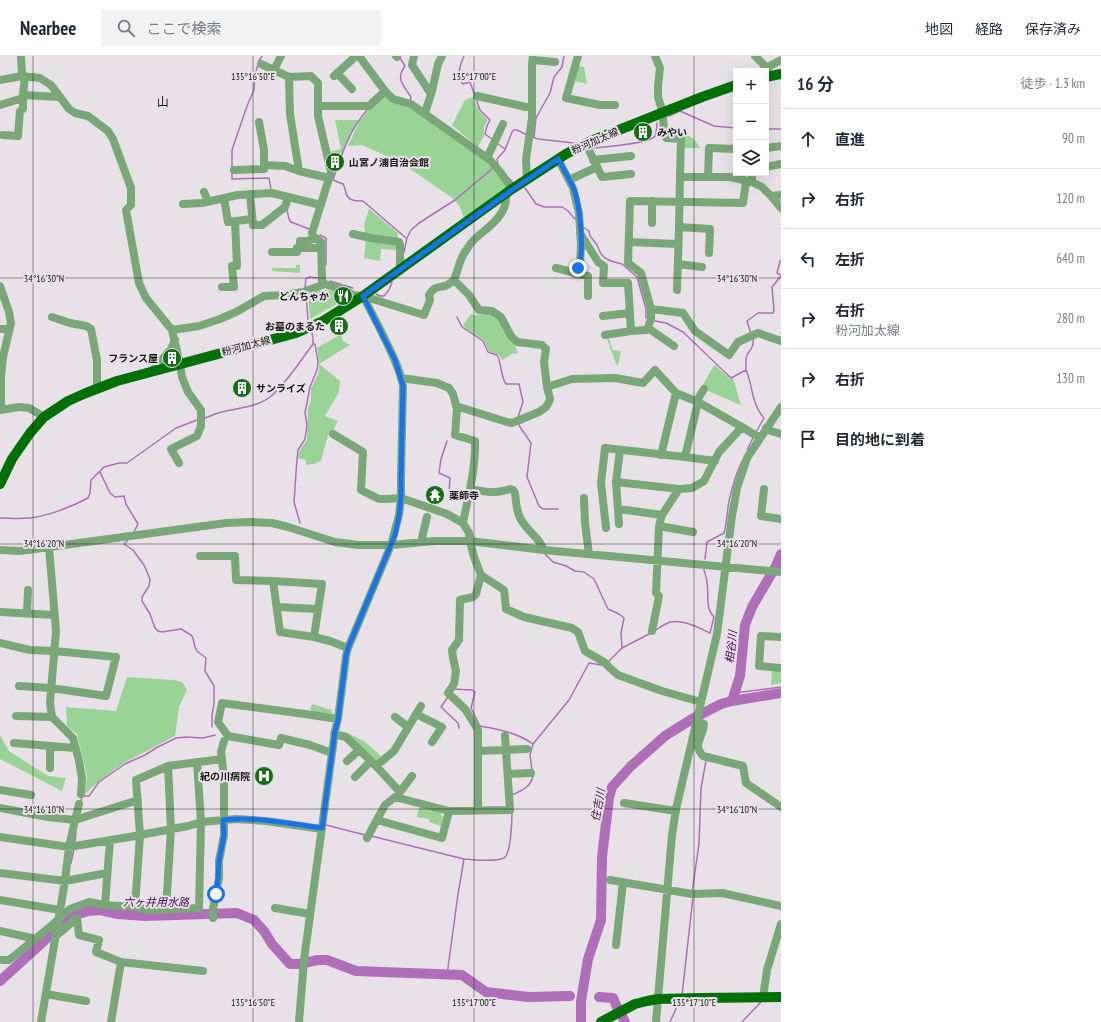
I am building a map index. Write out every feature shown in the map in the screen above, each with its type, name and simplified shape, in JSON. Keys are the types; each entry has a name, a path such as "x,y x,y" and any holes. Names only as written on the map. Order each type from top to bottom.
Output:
{"main road":[{"path":"769,74 781,74"},
{"name":"粉河加太線","path":"0,484 12,459 30,434 44,418 68,401 117,381 296,333 323,321 363,296 509,192 566,154 586,144 733,86"},
{"path":"601,1022 635,1004 658,999 781,997"}],"street":[{"path":"3,135 18,136 20,111 23,110 24,76 20,56"},
{"path":"274,70 280,56"},
{"path":"352,89 335,75 356,56"},
{"path":"172,330 199,326 220,319 236,312 264,296 285,295 302,292 325,284 347,291 353,295 363,296 424,315 430,300 429,295 433,289 440,286 445,286 454,280 460,261 466,250 475,238 490,227 502,214 509,192 501,173 496,166 488,158 425,111 411,104 393,99 385,91 359,56"},
{"path":"414,56 412,65 431,94"},
{"path":"425,111 431,94 438,64 442,56"},
{"path":"578,56 566,98 600,105 615,105"},
{"path":"655,56 660,68 658,97 663,113 664,134 666,138 681,139 677,290"},
{"path":"755,56 763,68"},
{"path":"527,180 526,159 532,118 533,58 555,62"},
{"path":"769,72 781,60"},
{"path":"261,64 289,76 311,76 318,83 318,116 331,172 312,233 313,236 321,242 322,281 325,284"},
{"path":"0,80 24,76 40,78 51,85 57,97 69,109 75,113 88,116 108,131 113,139 131,188 131,205 126,210 139,283 146,298 172,330 182,377 188,392 200,410 201,426 197,436 171,449 179,463"},
{"path":"289,76 290,114 299,171"},
{"path":"318,106 369,106 385,91"},
{"path":"0,105 23,96 57,97"},
{"path":"477,96 526,107 532,106"},
{"path":"234,170 264,169 264,150 259,122"},
{"path":"488,158 503,124"},
{"path":"586,144 602,177 632,174"},
{"path":"769,148 781,146"},
{"path":"708,177 709,148 733,149"},
{"path":"569,180 595,163 631,156"},
{"path":"558,159 574,188 579,213 581,245 580,264 574,273"},
{"path":"769,166 781,164"},
{"path":"264,165 285,166 329,178"},
{"path":"605,335 647,330 651,319 651,309 641,273 628,263 630,201 743,203 751,176"},
{"path":"680,177 730,177 749,182 762,187 781,208"},
{"path":"204,192 208,201"},
{"path":"183,204 202,203 238,195 272,193 321,205"},
{"path":"250,194 253,225 262,225 285,207 288,197"},
{"path":"771,196 781,195"},
{"path":"224,198 228,222 252,219"},
{"path":"652,201 652,222"},
{"path":"222,287 234,287 232,266 237,266 235,221"},
{"path":"679,227 710,229 709,253"},
{"path":"580,233 598,262 604,266 603,283 628,283 631,331"},
{"path":"353,234 399,242 400,270"},
{"path":"300,248 300,241 307,241 315,238"},
{"path":"629,242 678,244"},
{"path":"272,252 297,252 296,248 321,248"},
{"path":"678,264 702,267"},
{"path":"556,268 588,276 588,296"},
{"path":"454,280 469,295 479,310 492,311 501,317 511,336 517,342 542,345 546,349 544,362 550,399 546,407 539,412 512,423 456,406"},
{"path":"0,286 9,312 10,323 4,329 0,410 19,406 30,408 44,418"},
{"path":"299,1022 310,914 346,656 391,545 399,515 401,498 403,386 388,345 363,296"},
{"path":"651,309 683,313 695,331 729,355 738,342 758,332 781,341"},
{"path":"603,316 630,313"},
{"path":"52,317 70,324 86,326 91,329 97,360 97,389"},
{"path":"648,328 674,346"},
{"path":"151,372 171,349 175,340"},
{"path":"547,387 572,379 615,378 643,383 655,370 676,393 697,402 760,438"},
{"path":"401,378 437,383 449,388 453,394 457,409 454,435 475,441 476,449 463,523"},
{"path":"685,457 697,402 704,389"},
{"path":"661,455 676,393"},
{"path":"656,1022 672,834 717,634 732,516 738,488 747,458 781,407"},
{"path":"616,482 679,489 692,488 704,481 719,452 742,427"},
{"path":"766,428 781,434"},
{"path":"333,434 363,452 361,490 379,499 401,498 448,514 463,523 469,533 470,541 481,574 476,594 473,597 460,600 458,640 452,650 456,671 454,684 448,693 466,709 478,730 478,810"},
{"path":"606,528 601,483 605,448 715,461"},
{"path":"619,524 616,482 620,450"},
{"path":"470,489 490,493 510,489 513,490 515,493 520,518 542,545 544,550"},
{"path":"652,631 659,596 656,593 659,526 662,515 679,489"},
{"path":"764,489 761,516 781,519"},
{"path":"584,498 589,554"},
{"path":"618,509 662,515"},
{"path":"421,542 426,517"},
{"path":"0,550 20,551 251,522 288,527 335,542 358,546 435,541 470,541 544,550 781,572"},
{"path":"659,526 693,532"},
{"path":"49,547 56,631 50,703 52,717 73,738 82,778 81,794"},
{"path":"200,556 235,556 236,580 322,584 314,637"},
{"path":"481,574 504,590 506,609 524,617 572,628 578,632 585,651 606,664 614,672 662,692 701,702"},
{"path":"273,581 280,632 314,637 348,648"},
{"path":"27,613 28,590"},
{"path":"276,607 318,608"},
{"path":"0,612 54,615"},
{"path":"781,637 761,636 759,666 781,668"},
{"path":"0,643 30,650 116,657 106,696 51,688 18,686"},
{"path":"332,753 310,745 281,738 279,745 228,736 218,722 222,703 338,720"},
{"path":"355,778 394,751 421,706"},
{"path":"416,714 442,727 432,742"},
{"path":"16,716 52,717"},
{"path":"395,717 408,727"},
{"path":"696,725 702,723 704,724 698,745 699,752 703,756 743,766 746,783 781,807"},
{"path":"334,734 346,737 400,792 412,776"},
{"path":"367,838 385,806 395,797 449,811 510,810 505,736"},
{"path":"213,918 219,861 224,835 224,776 221,752 224,741"},
{"path":"14,743 76,748"},
{"path":"50,746 50,768"},
{"path":"478,751 527,749"},
{"path":"347,761 359,750"},
{"path":"134,907 140,835 136,780 168,766 222,759"},
{"path":"0,960 9,960 70,909 81,904 89,902 148,910 199,908 201,822 197,762"},
{"path":"166,909 171,829 168,766"},
{"path":"508,774 531,773"},
{"path":"0,790 31,795"},
{"path":"0,808 48,817 75,820 138,800"},
{"path":"624,803 676,811"},
{"path":"42,1022 65,881 69,847 79,804"},
{"path":"377,820 442,838 449,811"},
{"path":"0,837 69,847 140,835 201,822 236,819 322,828"},
{"path":"105,905 110,840"},
{"path":"0,873 65,881 107,873"},
{"path":"610,880 692,894 722,892 781,906"},
{"path":"616,945 623,882"},
{"path":"0,900 60,910"},
{"path":"274,908 310,914"},
{"path":"56,936 77,918 79,935 99,940 96,952 121,962 203,971"},
{"path":"763,997 767,970 781,924"},
{"path":"0,931 36,938"},
{"path":"111,1022 121,962"},
{"path":"46,994 86,1001"}],"green space":[{"path":"579,66 584,67 587,84 574,81"},
{"path":"384,95 410,105 488,161 506,187 464,218 459,205 451,197 400,162 362,145 348,146 359,122"},
{"path":"473,97 479,111 488,120 484,127 484,136 478,147 452,125 465,100"},
{"path":"335,120 358,120 342,153 330,155 329,152 341,149"},
{"path":"684,133 694,139 700,148 683,148"},
{"path":"369,209 398,233 397,250 381,249 380,261 364,258 366,238 364,225"},
{"path":"296,265 300,265 300,273 272,271 272,268 296,268"},
{"path":"315,290 337,291 337,304 310,319 308,292"},
{"path":"471,314 489,314 498,318 509,340 514,344 518,353 512,354 502,360 499,355 489,351 484,340 467,330 463,325"},
{"path":"341,334 343,341 350,345 319,364 317,348"},
{"path":"606,336 608,336 613,350 621,351 618,365 616,364"},
{"path":"319,364 340,381 339,392 325,416 338,421 330,436 328,435 321,461 306,465 306,460 297,458 300,450 307,440 308,408 311,400 311,389 319,372"},
{"path":"715,365 730,379 733,378 741,405 701,388"},
{"path":"772,670 781,671 781,683 771,685"},
{"path":"127,677 174,680 182,682 187,690 179,707 175,736 124,763 98,782 85,794 87,776 77,734 67,726 66,707 116,711"},
{"path":"312,704 332,710 332,715 310,712"},
{"path":"343,731 364,741 382,757 375,762"},
{"path":"0,735 9,751 48,776 66,778 62,791 0,759"},
{"path":"419,807 440,812 443,818 441,826 429,822 429,819 417,817"}],"waterway":[{"path":"259,61 262,56"},
{"path":"464,56 460,67 460,78 463,84 470,82 475,96"},
{"path":"534,137 536,118 550,93 554,77 562,67 564,56"},
{"path":"400,58 405,66 402,71 401,79 403,86 411,97 410,101"},
{"path":"232,169 232,150 254,90 255,74 258,65"},
{"path":"476,99 480,110 490,120 485,134 493,140"},
{"path":"368,109 351,133 333,180 343,184 347,196 350,199 355,201 363,201 406,238"},
{"path":"669,116 680,111 714,126 733,128"},
{"path":"592,148 626,145 651,139 655,136 657,123"},
{"path":"769,129 781,129"},
{"path":"498,165 497,159 505,150 512,132 517,130 527,135"},
{"path":"532,137 574,143"},
{"path":"497,143 505,149"},
{"path":"404,252 407,238 411,230 419,223 455,200 493,168"},
{"path":"232,172 232,179 269,178 271,190"},
{"path":"509,178 513,183"},
{"path":"525,188 536,204 544,207 562,207 575,219"},
{"path":"287,210 291,222 309,229"},
{"path":"583,227 589,231 590,236 605,258 622,264 637,277 646,309 646,318"},
{"path":"320,235 326,238 326,265"},
{"path":"781,260 777,273 781,275"},
{"path":"751,334 747,321 758,313 773,313 772,287 781,276"},
{"path":"305,287 306,279 309,277 319,278"},
{"path":"330,281 353,288"},
{"path":"376,294 384,296 389,290 392,282"},
{"path":"306,294 308,321"},
{"path":"457,317 462,327 483,341 488,352 497,355 506,384 519,384 523,402 518,417"},
{"path":"655,321 666,323 683,332 731,378 746,370 754,401 764,418 756,432"},
{"path":"205,418 220,412 253,405 270,397 287,379 313,344 312,333"},
{"path":"746,369 746,357 752,346 753,339"},
{"path":"300,523 294,502 297,459 298,450 305,439 307,425 305,413 310,387 317,370 318,362 315,344 313,344"},
{"path":"0,518 43,516 82,501 88,498 91,480 104,467 119,463 127,463 176,428 197,420"},
{"path":"518,422 531,443 527,477 539,506 543,509 558,509"},
{"path":"747,450 753,438"},
{"path":"447,441 441,459 439,473 450,478 449,493 466,496"},
{"path":"705,559 707,542 724,533 731,491 742,461"},
{"path":"100,472 110,493 115,497 124,496 126,504 138,524 134,532"},
{"path":"128,540 124,544 133,550 144,565 150,579 149,586 142,597 142,601 150,614 155,628 162,632 181,629 191,635 197,651 206,658 205,671 214,686 212,727"},
{"path":"544,553 553,562 566,566 575,571 584,572 594,579 608,609 624,618 621,633 622,648"},
{"name":"相谷川","path":"732,701 740,676 745,625 752,607 776,566 781,554"},
{"path":"656,630 670,622 675,621 691,624 710,633 714,617 708,605 707,581 704,570"},
{"path":"608,662 622,648 651,633"},
{"path":"532,770 530,755 533,744 569,700 589,663 603,665"},
{"path":"734,693 781,687"},
{"path":"453,689 472,690 475,692 471,708 480,726 514,734 533,744"},
{"name":"住吉川","path":"581,1022 581,1001 588,959 601,920 602,857 609,798 612,787 630,767 665,736 692,719 721,704 781,693"},
{"path":"448,697 441,707 458,723 459,728"},
{"path":"81,801 82,796 89,796 99,782 125,764 176,738 203,738 215,735"},
{"path":"692,892 699,844 701,788 706,761"},
{"path":"512,795 528,786 533,776"},
{"path":"447,975 464,859 490,860 504,858 510,844 512,812"},
{"path":"326,825 365,835"},
{"path":"75,843 76,833"},
{"path":"371,836 464,859"},
{"path":"71,863 74,849"},
{"path":"682,995 693,897"},
{"name":"六ヶ井用水路","path":"0,981 75,915 88,911 100,910 118,914 145,916 237,913 254,920 264,931 272,944 290,964 327,960 356,971 462,975 486,992 528,997 570,996"},
{"name":"六ヶ井用水路","path":"599,997 613,998 617,1007"},
{"path":"670,1022 679,1002"},
{"path":"742,1022 761,1002"},
{"name":"六ヶ井用水路","path":"622,1016 625,1022"}],"place":[{"name":"みやい","path":"643,132"},
{"name":"山宮ノ浦自治会館","path":"335,162"},
{"name":"どんちゃか","path":"343,296"},
{"name":"お墓のまるた","path":"339,326"},
{"name":"フランス屋","path":"172,358"},
{"name":"サンライズ","path":"242,388"},
{"name":"薬師寺","path":"435,495"},
{"name":"紀の川病院","path":"264,776"}],"district":[{"name":"山","path":"163,101"}],"route":[{"path":"216,894 219,861 224,835 223,820 236,819 266,821 322,828 346,656 395,535 401,498 403,386 395,360 363,296 558,159 574,188 579,213 581,245 580,264 578,268"}]}
